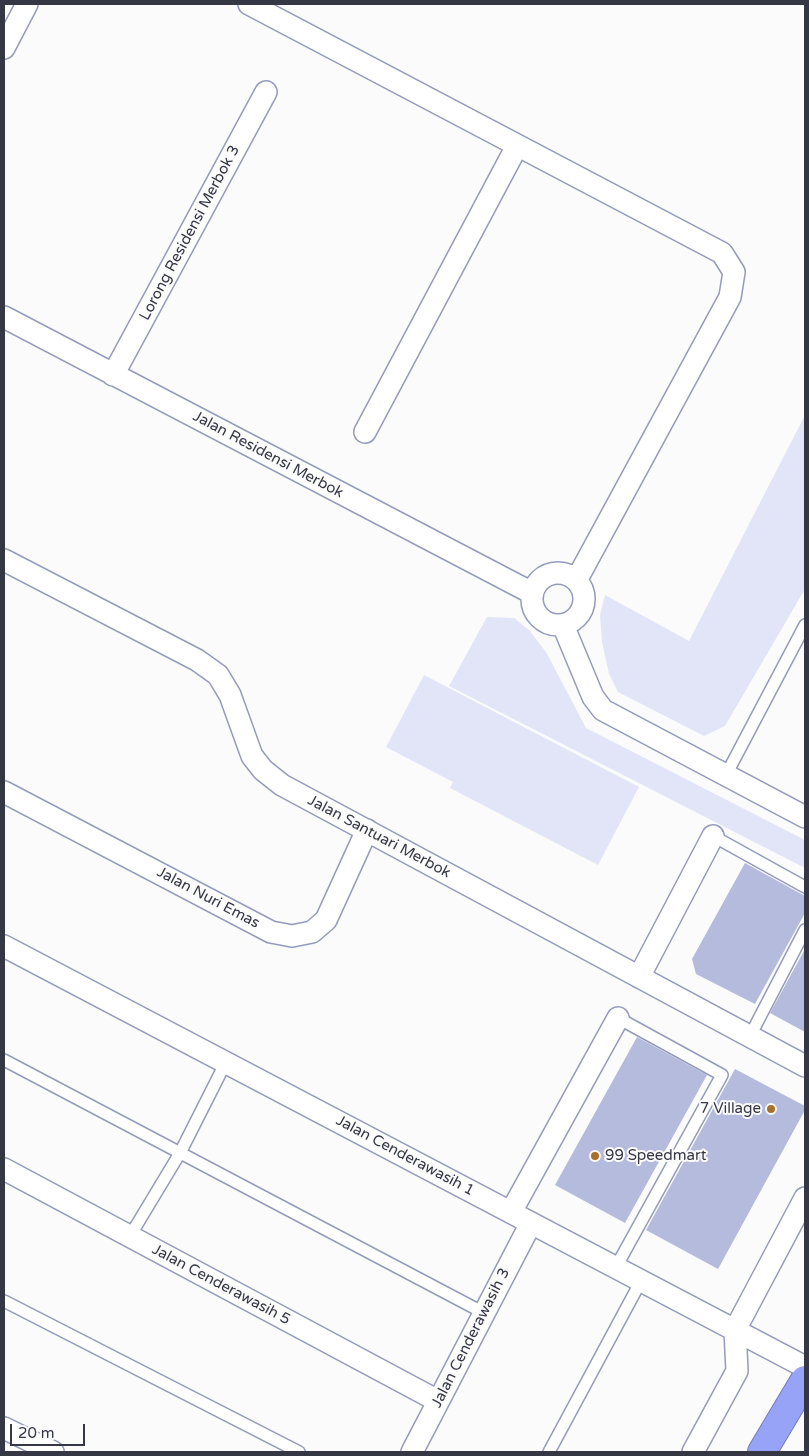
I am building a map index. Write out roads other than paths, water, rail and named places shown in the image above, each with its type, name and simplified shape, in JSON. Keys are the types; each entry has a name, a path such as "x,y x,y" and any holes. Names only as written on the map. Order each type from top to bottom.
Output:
{"highway":[{"path":"762,1452 805,1380"}],"street":[{"path":"4,48 27,4"},
{"path":"249,4 722,252 734,272 730,297 577,579"},
{"name":"Lorong Residensi Merbok 3","path":"113,375 266,92"},
{"path":"365,432 517,146"},
{"name":"Jalan Residensi Merbok","path":"4,317 532,593"},
{"name":"Jalan Santuari Merbok","path":"4,560 197,660 218,675 230,695 252,756 263,770 282,785 805,1066"},
{"path":"554,572 562,572 577,579 584,594 585,602 578,617 563,625 555,625 539,617 534,610 532,593 540,579 554,572"},
{"path":"563,625 593,697 604,710 805,816"},
{"name":"Jalan Nuri Emas","path":"4,792 271,932 292,936 312,932 326,920 367,830"},
{"path":"639,977 714,836"},
{"name":"Jalan Cenderawasih 1","path":"4,946 805,1367"},
{"path":"511,1212 618,1018"},
{"name":"Jalan Cenderawasih 5","path":"4,1169 438,1401"},
{"path":"693,1452 738,1371 735,1330 805,1198"},
{"name":"Jalan Cenderawasih 3","path":"412,1452 531,1223"},
{"path":"4,1428 53,1452"}],"lane":[{"path":"726,775 805,624"},
{"path":"714,836 805,887"},
{"path":"750,1036 805,930"},
{"path":"616,1267 722,1075 618,1018"},
{"path":"4,1060 484,1313"},
{"path":"130,1236 180,1153 226,1062"},
{"path":"549,1452 641,1281"},
{"path":"4,1301 299,1452"}],"place":[{"name":"7 Village","path":"771,1109"},
{"name":"99 Speedmart","path":"595,1156"}]}
